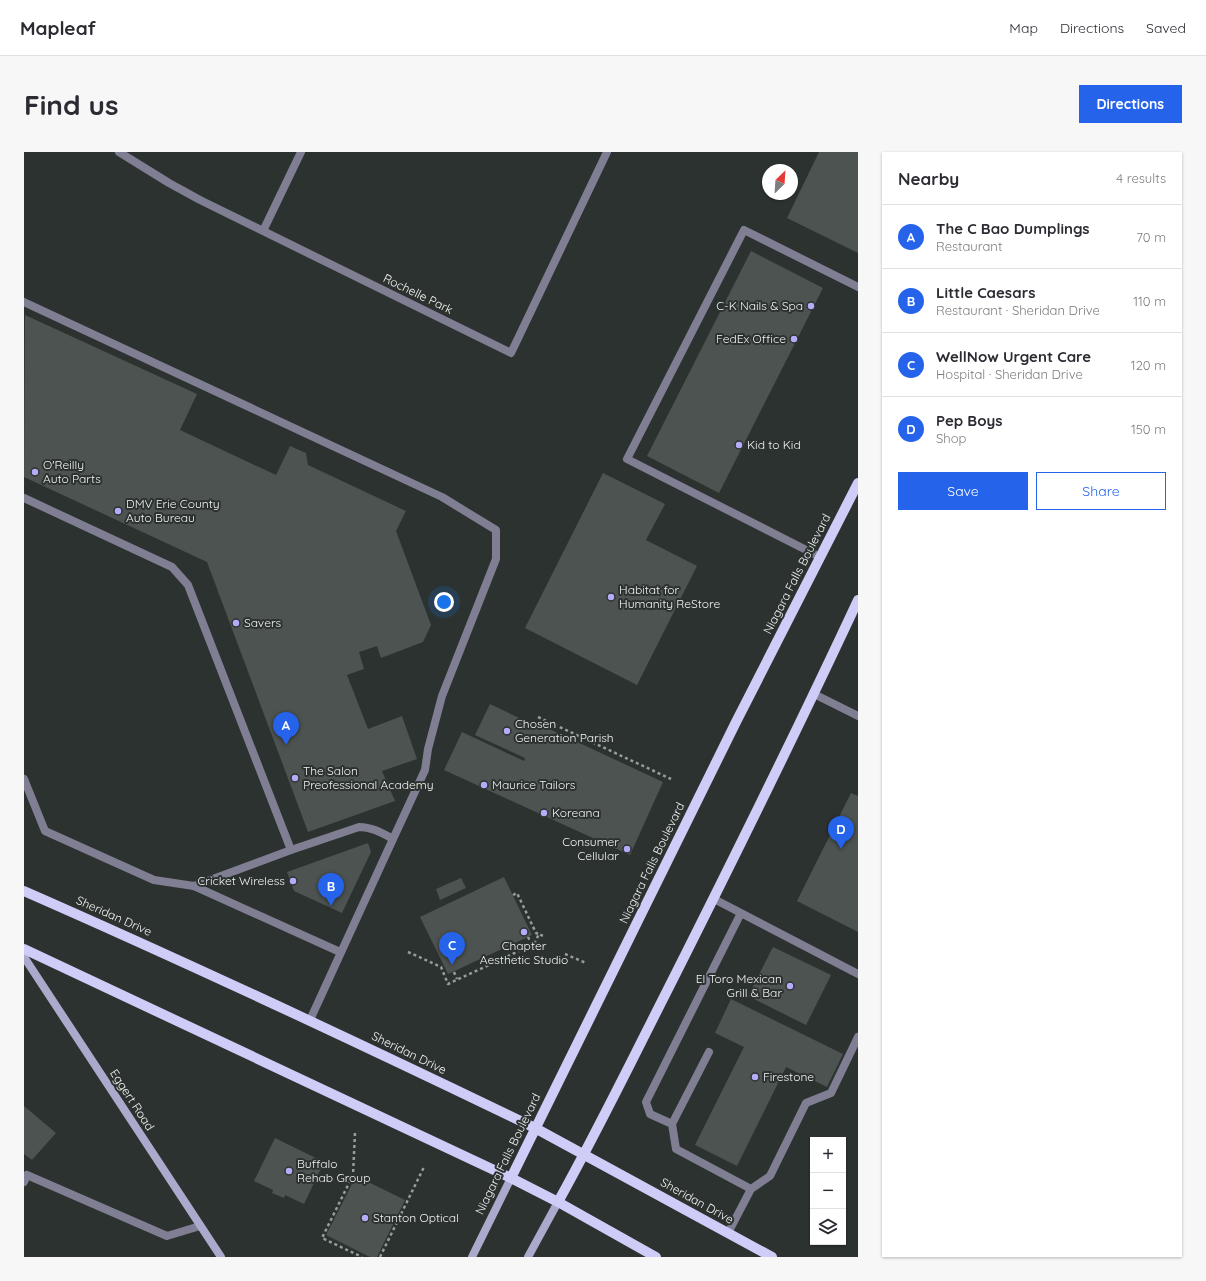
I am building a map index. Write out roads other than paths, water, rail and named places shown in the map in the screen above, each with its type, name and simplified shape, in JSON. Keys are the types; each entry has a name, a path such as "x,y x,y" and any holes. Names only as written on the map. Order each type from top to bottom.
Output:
{"main road":[{"name":"Niagara Falls Boulevard","path":"472,1257 736,722 858,483"},
{"path":"528,1257 584,1155 714,899 858,600"},
{"name":"Sheridan Drive","path":"24,891 128,936 310,1020 535,1128 772,1257"},
{"path":"24,949 511,1178 558,1202 656,1257"},
{"name":"Eggert Road","path":"24,957 221,1257"}],"street":[{"name":"Rochelle Park","path":"119,152 200,200 511,353 607,152"},
{"path":"263,231 301,152"},
{"path":"820,557 627,459 744,230 858,286"},
{"path":"24,302 442,497 496,530 496,559 442,696 428,749 425,770 310,1020"},
{"path":"24,498 172,567 188,585 291,850"},
{"path":"814,694 858,716"},
{"path":"24,779 45,831 154,880 194,886 340,952"},
{"path":"194,886 291,850 359,827 368,827 394,839"},
{"path":"714,899 858,974"},
{"path":"672,1124 650,1114 646,1102 741,913"},
{"path":"728,1233 751,1189 770,1176 806,1103 831,1093 858,1037"},
{"path":"709,1052 672,1124 676,1149 751,1189"},
{"path":"24,1182 27,1175 167,1236 200,1226"}],"place":[{"name":"C-K Nails & Spa","path":"811,306"},
{"name":"FedEx Office","path":"794,339"},
{"name":"Kid to Kid","path":"739,445"},
{"name":"O'Reilly Auto Parts","path":"35,472"},
{"name":"DMV Erie County Auto Bureau","path":"118,511"},
{"name":"Habitat for Humanity ReStore","path":"611,597"},
{"name":"Savers","path":"236,623"},
{"name":"Chosen Generation Parish","path":"507,731"},
{"name":"The C Bao Dumplings","path":"286,745"},
{"name":"The Salon Preofessional Academy","path":"295,778"},
{"name":"Maurice Tailors","path":"484,785"},
{"name":"Koreana","path":"544,813"},
{"name":"Consumer Cellular","path":"627,849"},
{"name":"Pep Boys","path":"841,849"},
{"name":"Cricket Wireless","path":"293,881"},
{"name":"Little Caesars","path":"331,906"},
{"name":"Chapter Aesthetic Studio","path":"524,932"},
{"name":"WellNow Urgent Care","path":"452,965"},
{"name":"El Toro Mexican Grill & Bar","path":"790,986"},
{"name":"Firestone","path":"755,1077"},
{"name":"Buffalo Rehab Group","path":"289,1171"},
{"name":"Stanton Optical","path":"365,1218"}]}
